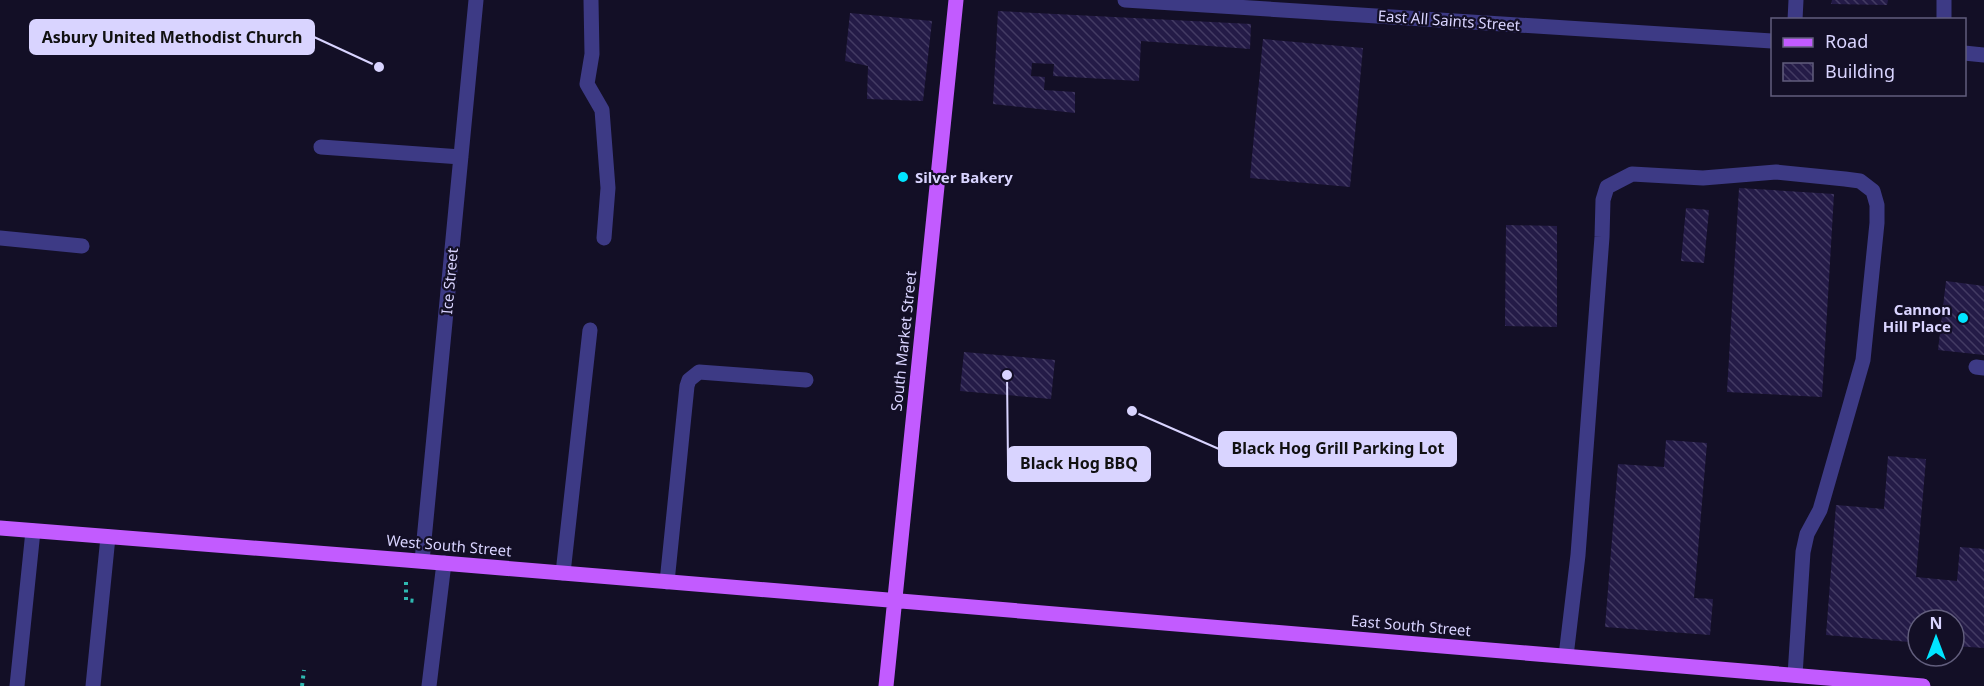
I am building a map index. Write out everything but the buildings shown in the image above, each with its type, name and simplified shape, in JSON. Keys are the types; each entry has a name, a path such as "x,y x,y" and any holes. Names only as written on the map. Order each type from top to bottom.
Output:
{"main road":[{"name":"South Market Street","path":"886,686 956,0"},
{"name":"West South Street","path":"0,528 896,600"},
{"name":"East South Street","path":"896,600 1923,686"}],"street":[{"name":"Ice Street","path":"422,561 476,0"},
{"path":"591,0 592,54 586,84 602,110 608,188 604,238"},
{"name":"East All Saints Street","path":"1125,0 1771,41"},
{"path":"1795,18 1796,0"},
{"path":"1944,0 1944,18"},
{"path":"1966,53 1984,55"},
{"path":"321,147 461,157"},
{"path":"1566,656 1578,555 1603,200 1607,187 1632,174 1703,178 1776,172 1860,181 1873,191 1877,205 1863,360 1820,510 1808,534 1803,552 1795,675"},
{"path":"0,238 82,246"},
{"path":"563,573 590,330"},
{"path":"667,582 689,380 699,372 806,380"},
{"path":"16,686 33,531"},
{"path":"93,686 108,537"},
{"path":"429,686 444,563"}],"path":[{"path":"302,686 304,670"}],"place":[{"name":"Asbury United Methodist Church","path":"379,67"},
{"name":"Silver Bakery","path":"903,177"},
{"name":"Cannon Hill Place","path":"1963,318"},
{"name":"Black Hog BBQ","path":"1007,375"},
{"name":"Black Hog Grill Parking Lot","path":"1132,411"}]}
